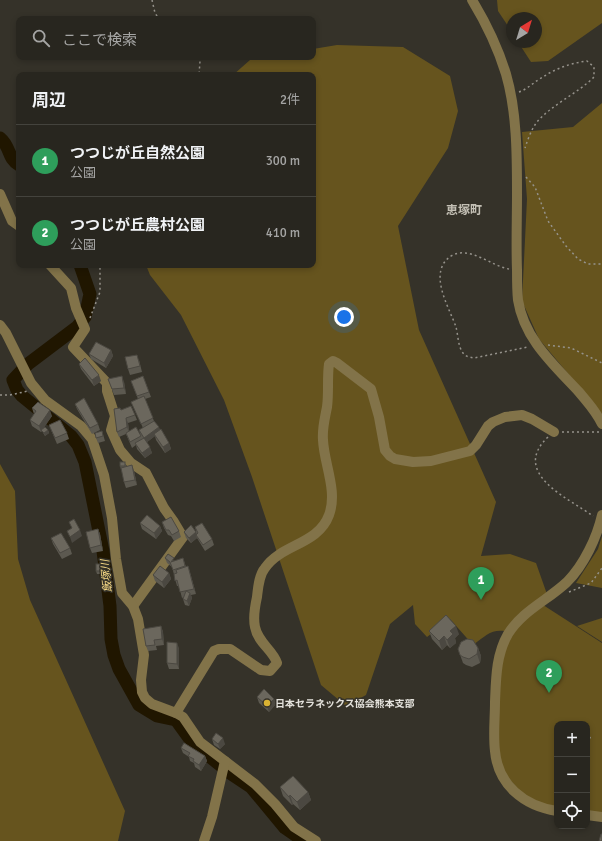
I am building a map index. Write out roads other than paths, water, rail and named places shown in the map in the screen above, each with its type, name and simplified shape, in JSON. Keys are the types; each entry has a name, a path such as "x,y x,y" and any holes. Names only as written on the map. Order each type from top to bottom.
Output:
{"street":[{"path":"472,0 485,22 506,74 513,108 517,161 516,235 518,301 525,323 537,346 596,412 602,424"},
{"path":"0,194 12,220 16,223"},
{"path":"53,268 71,288 76,308 85,329 72,347 107,383 107,391 115,416 111,430 124,456 131,463 146,473 164,508 183,537 133,606"},
{"path":"0,325 6,333 31,383 45,400 81,426 92,439 105,483 112,518 116,559 122,593 133,606 138,619 144,655 141,680 142,692 145,698 152,704 176,712 183,717 200,742 224,762 255,784 275,804 294,827 316,841"},
{"path":"176,712 214,651 218,649 230,648 266,672 270,671 277,663 275,657 265,647 255,626 255,608 259,582 264,568 276,556 316,534 329,516 332,496 323,441 323,424 327,406 329,364 333,361 338,363 371,389 386,450 394,459 413,462 431,461 470,451 476,445 488,426 505,417 522,416 532,419 554,432"},
{"path":"92,439 111,430"},
{"path":"554,810 545,809 521,798 504,780 497,765 494,737 497,663 502,646 509,632 524,616 568,581 588,553 601,519"},
{"path":"204,841 212,817 224,762"},
{"path":"590,815 602,817"}],"waterway":[{"name":"飯塚川","path":"0,138 6,145 16,163"},
{"name":"飯塚川","path":"81,268 90,294 85,317 77,327 28,364 13,380 17,390 22,396 71,436 78,445 85,462 103,551 110,606 111,639 114,655 119,669 139,705 157,716 176,720 189,738 230,773 251,787 285,828 304,841"}],"place":[{"name":"つつじが丘自然公園","path":"481,600"},
{"name":"つつじが丘農村公園","path":"549,693"},
{"name":"日本セラネックス協会熊本支部","path":"267,703"}],"district":[{"name":"恵塚町","path":"464,210"}]}
